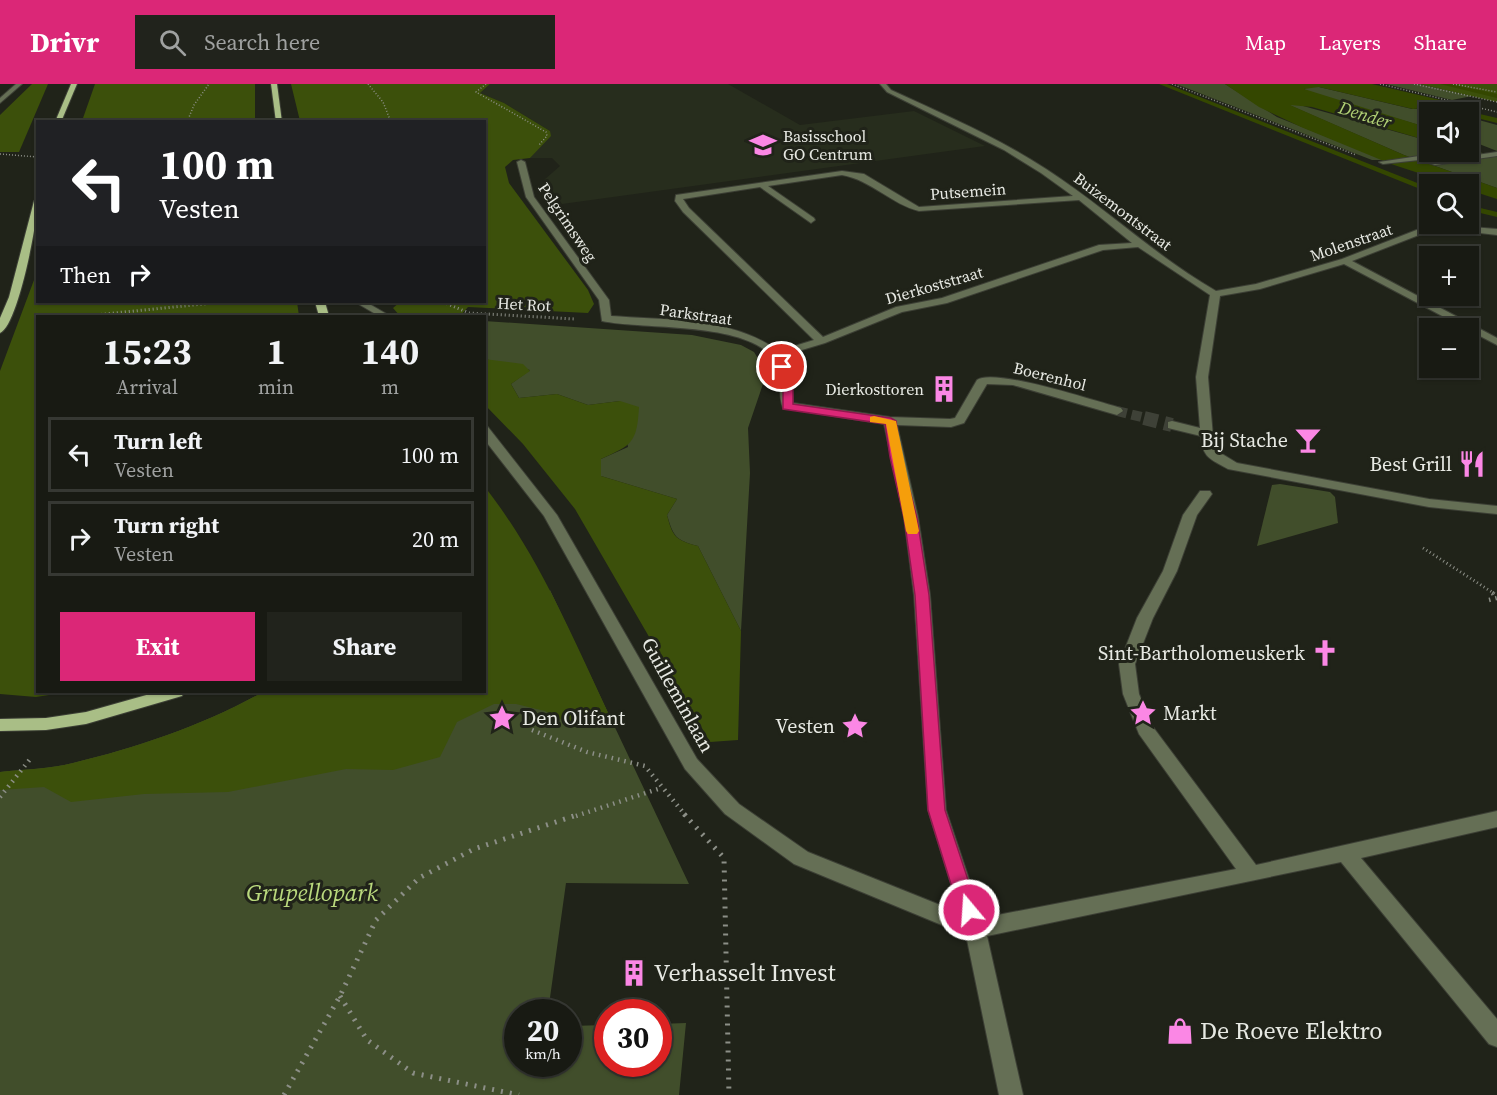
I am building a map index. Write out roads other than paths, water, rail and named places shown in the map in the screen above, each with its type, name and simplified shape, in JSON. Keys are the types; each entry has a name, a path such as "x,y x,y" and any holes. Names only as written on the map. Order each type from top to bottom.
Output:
{"main road":[{"path":"59,120 74,84"},
{"path":"274,84 279,120"},
{"path":"0,330 14,297 36,209"},
{"path":"0,725 46,724 86,718 173,693"}],"street":[{"path":"0,101 19,84"},
{"name":"Buizemontstraat","path":"883,84 889,91 1043,171 1137,245 1186,279 1215,294"},
{"path":"1383,162 1416,158 1434,163 1493,154"},
{"name":"Pelgrimsweg","path":"521,162 530,197 604,300 606,319"},
{"name":"Putsemein","path":"821,341 679,201 683,195 850,174 861,176 911,207 919,209 935,210 965,205 1079,198"},
{"path":"760,184 811,220"},
{"name":"Molenstraat","path":"1215,294 1257,288 1345,261 1436,225 1497,232"},
{"name":"Dierkoststraat","path":"776,355 821,341 900,309 944,301 1102,248 1137,245"},
{"path":"1345,261 1497,342"},
{"path":"1215,294 1202,377 1208,450 1217,458 1233,466 1429,503 1497,510"},
{"path":"362,303 382,315"},
{"name":"Parkstraat","path":"606,319 691,326 738,335 767,346 776,355"},
{"path":"776,355 788,378 787,406 891,421 896,457 911,518 922,595 937,810 975,929 1011,1095"},
{"name":"Boerenhol","path":"891,421 958,422 983,380 1014,382 1117,411"},
{"path":"1172,425 1206,437"},
{"name":"Guilleminlaan","path":"486,433 550,515 691,764 732,809 801,858 975,929"},
{"path":"1204,494 1190,515 1170,571 1145,618 1127,664 1131,694 1145,729 1251,874"},
{"path":"975,929 1251,874 1497,819"},
{"path":"1345,853 1497,1036"}],"water":[{"name":"Dender","path":"1225,84 1372,84 1449,102 1419,102 1419,108 1413,109 1319,87 1304,89 1419,125 1419,138 1312,107 1290,105 1419,162 1458,174 1422,174 1391,164 1259,107"},
{"path":"1479,114 1497,118 1497,123 1479,118"},
{"path":"1479,182 1497,188 1497,199 1479,193"}],"waterway":[{"path":"1162,84 1419,187"},
{"path":"1443,84 1497,96"},
{"path":"1479,210 1497,215"}],"tunnel":[{"path":"1117,411 1150,419"},
{"path":"1144,418 1172,425"}],"place":[{"name":"Basisschool GO Centrum","path":"763,145"},
{"name":"Dierkosttoren","path":"944,389"},
{"name":"Bij Stache","path":"1308,440"},
{"name":"Best Grill","path":"1472,464"},
{"name":"Sint-Bartholomeuskerk","path":"1325,653"},
{"name":"Markt","path":"1143,713"},
{"name":"Den Olifant","path":"502,718"},
{"name":"Vesten","path":"855,726"},
{"name":"Verhasselt Invest","path":"634,973"},
{"name":"De Roeve Elektro","path":"1180,1031"}],"park label":[{"name":"Grupellopark","path":"312,893"}]}
